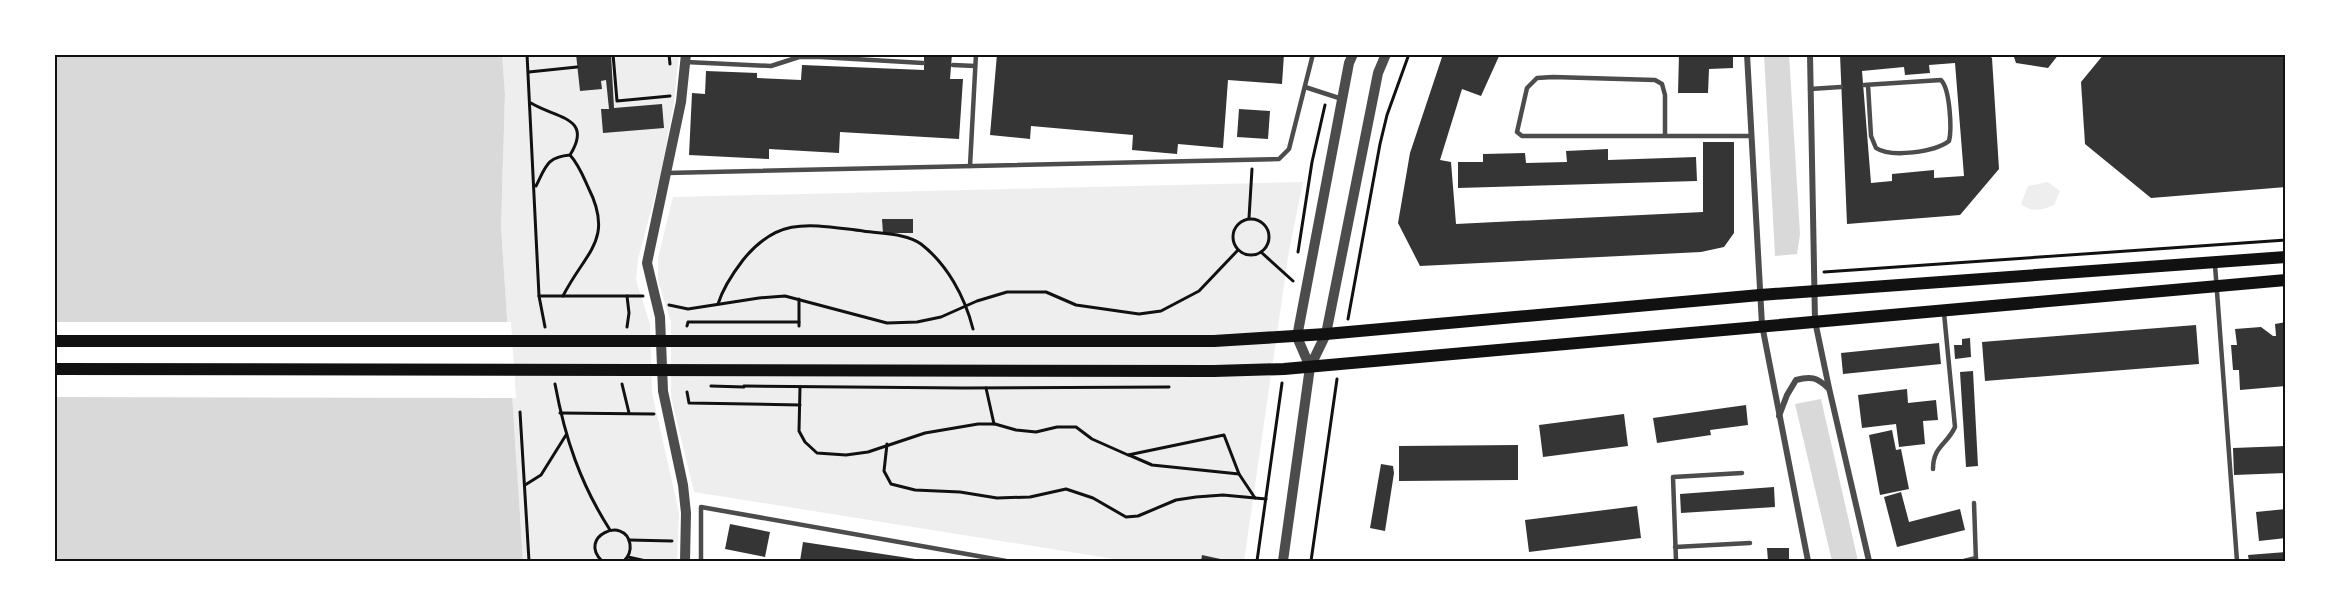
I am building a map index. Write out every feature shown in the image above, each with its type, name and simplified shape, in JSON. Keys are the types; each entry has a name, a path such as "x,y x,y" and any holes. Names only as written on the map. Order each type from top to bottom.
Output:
{"main road":[{"path":"54,341 1214,341 1346,333 1760,295 2286,257"},
{"path":"54,369 1214,371 1310,367 2286,280"}],"street":[{"path":"1310,367 1297,337 1342,99 1353,54"},
{"path":"1283,561 1310,367 1326,334 1378,74 1386,54"},
{"path":"1746,54 1762,325 1808,561"},
{"path":"1810,54 1815,321 1869,561"},
{"path":"685,561 686,513 683,484 663,391 660,317 647,263 681,102 686,58"},
{"path":"1779,417 1786,395 1796,380 1812,377 1819,379 1829,388"}],"lane":[{"path":"970,166 976,54"},
{"path":"667,173 1279,159 1289,149 1313,54"},
{"path":"686,58 771,66 799,57 923,63"},
{"path":"953,65 975,66"},
{"path":"1665,136 1665,95 1662,84 1655,80 1553,77 1537,78 1527,88 1517,132 1522,136 1665,136 1751,136"},
{"path":"1941,80 1946,85 1947,92 1950,134 1948,141 1934,149 1890,153 1876,148 1871,136 1866,85 1941,80"},
{"path":"1305,87 1342,99"},
{"path":"1810,89 1840,87"},
{"path":"2215,262 2237,561"},
{"path":"1934,469 1934,455 1952,435 1955,427 1944,310"},
{"path":"1676,561 1673,477 1742,473"},
{"path":"1964,561 1976,559 1974,503"},
{"path":"701,561 701,507 1006,561"},
{"path":"1675,547 1750,543"}],"path":[{"path":"527,54 539,296 546,331"},
{"path":"613,54 617,100 673,96"},
{"path":"669,54 671,74"},
{"path":"1346,333 1380,144 1387,115 1409,54"},
{"path":"529,72 577,67"},
{"path":"531,103 545,112 570,120 578,131 577,144 570,155 556,157 545,167 535,188"},
{"path":"563,296 571,280 589,255 598,233 599,212 594,197 578,164 570,155"},
{"path":"1249,218 1253,160"},
{"path":"1249,218 1261,221 1269,230 1269,243 1261,252 1249,255 1238,250 1233,240 1234,228 1238,223 1249,218"},
{"path":"718,304 721,294 738,266 761,241 777,231 805,225 906,237 920,243 945,269 970,317 975,340"},
{"path":"1813,272 2286,240"},
{"path":"539,296 655,299 688,309 759,298 785,297 887,323 917,322 941,317 1007,292 1046,292 1076,305 1139,314 1161,311 1199,291 1238,250"},
{"path":"1261,252 1293,281"},
{"path":"799,299 799,333"},
{"path":"687,326 688,322 799,322"},
{"path":"1311,561 1339,364"},
{"path":"800,377 799,432 805,442 817,453 846,455 868,452 887,444 949,428 978,424 994,424 1036,432 1057,427 1076,427 1092,439 1152,465 1239,474"},
{"path":"554,378 566,435 594,505 610,530"},
{"path":"985,382 994,424"},
{"path":"687,392 689,403 800,405"},
{"path":"520,412 529,561"},
{"path":"560,413 668,414"},
{"path":"525,485 541,474 566,435"},
{"path":"1128,455 1224,435 1239,474 1255,498"},
{"path":"887,444 884,471 891,484 915,490 960,492 997,498 1030,497 1066,489 1093,498 1126,517 1138,516 1176,500 1223,495 1266,499"},
{"path":"602,561 595,545 600,535 610,530 621,532 629,540 631,546 628,557 624,561"},
{"path":"629,540 686,541"},
{"path":"628,557 646,561"}],"shaded area":[{"path":"54,54 502,54 505,94 501,226 523,561 54,561"},
{"path":"502,54 679,54 674,102 661,173 638,259 636,280 650,324 652,393 679,513 677,561 523,561 501,226 505,94"},
{"path":"1764,54 1789,54 1800,234 1797,254 1775,256"},
{"path":"1303,182 1289,251 1244,561 1127,561 694,492 671,397 671,322 658,281 658,258 673,197"},
{"path":"2048,182 2060,191 2054,205 2037,210 2029,209 2021,204 2028,186"},
{"path":"1821,399 1858,561 1832,561 1795,404"}],"pier":[{"path":"54,322 511,322 516,398 54,397"}],"building":[{"path":"576,54 611,54 614,108 662,104 664,128 603,133 601,109 609,109 606,80 601,81 602,89 580,91"},
{"path":"924,54 952,54 950,79 963,79 959,139 840,132 839,153 769,149 769,159 689,155 692,93 705,94 706,71 757,73 757,78 801,80 802,65 924,70"},
{"path":"997,54 1284,54 1282,84 1228,80 1223,148 1178,144 1177,154 1132,150 1133,135 1031,126 1030,139 990,135"},
{"path":"1443,54 1500,54 1481,96 1462,89 1440,160 1451,162 1456,224 1703,212 1703,142 1734,142 1734,233 1724,247 1701,252 1420,266 1398,223 1410,153"},
{"path":"1679,54 1733,54 1733,68 1709,69 1708,93 1678,93"},
{"path":"1840,54 1987,54 1992,58 1999,169 1960,215 1847,224","holes":["1955,63 1964,176 1934,178 1934,170 1892,174 1892,181 1871,183 1862,71 1904,67 1905,75 1930,73 1929,65"]},
{"path":"2013,54 2059,54 2048,68 2016,63"},
{"path":"2104,54 2286,54 2286,187 2151,198 2085,144 2081,82"},
{"path":"1239,109 1270,111 1268,139 1237,137"},
{"path":"1608,149 1608,160 1696,157 1697,181 1458,188 1458,162 1483,162 1483,154 1525,153 1526,163 1567,162 1566,151"},
{"path":"882,219 913,219 913,233 883,233"},
{"path":"2286,322 2286,386 2240,390 2239,370 2233,370 2231,345 2237,345 2235,329 2261,327 2276,336 2275,324"},
{"path":"2196,325 2199,364 1985,381 1982,342"},
{"path":"1970,338 1971,357 1955,359 1954,345 1962,345 1962,339"},
{"path":"1939,343 1941,364 1843,374 1841,353"},
{"path":"1973,371 1978,466 1966,467 1960,372"},
{"path":"1907,389 1908,403 1936,400 1938,420 1923,421 1925,444 1899,447 1896,424 1862,428 1858,395"},
{"path":"1746,405 1748,425 1710,430 1711,435 1657,443 1653,418"},
{"path":"1624,414 1628,446 1543,457 1539,425"},
{"path":"1892,430 1896,450 1901,449 1909,489 1880,495 1869,435"},
{"path":"1518,445 1518,480 1399,481 1399,446"},
{"path":"2286,446 2286,473 2234,475 2233,448"},
{"path":"1381,464 1393,466 1394,473 1385,531 1370,528"},
{"path":"1774,487 1775,507 1681,513 1680,494"},
{"path":"1901,492 1909,522 1960,509 1965,530 1897,547 1884,497"},
{"path":"1637,506 1641,538 1529,552 1525,520"},
{"path":"2286,509 2286,538 2259,541 2256,512"},
{"path":"730,524 770,532 765,557 725,549"},
{"path":"803,542 922,560 922,561 800,561"},
{"path":"1767,548 1789,548 1789,561 1768,561"},
{"path":"2286,552 2286,561 2249,561 2248,555"},
{"path":"1202,555 1225,560 1225,561 1201,561"}]}
